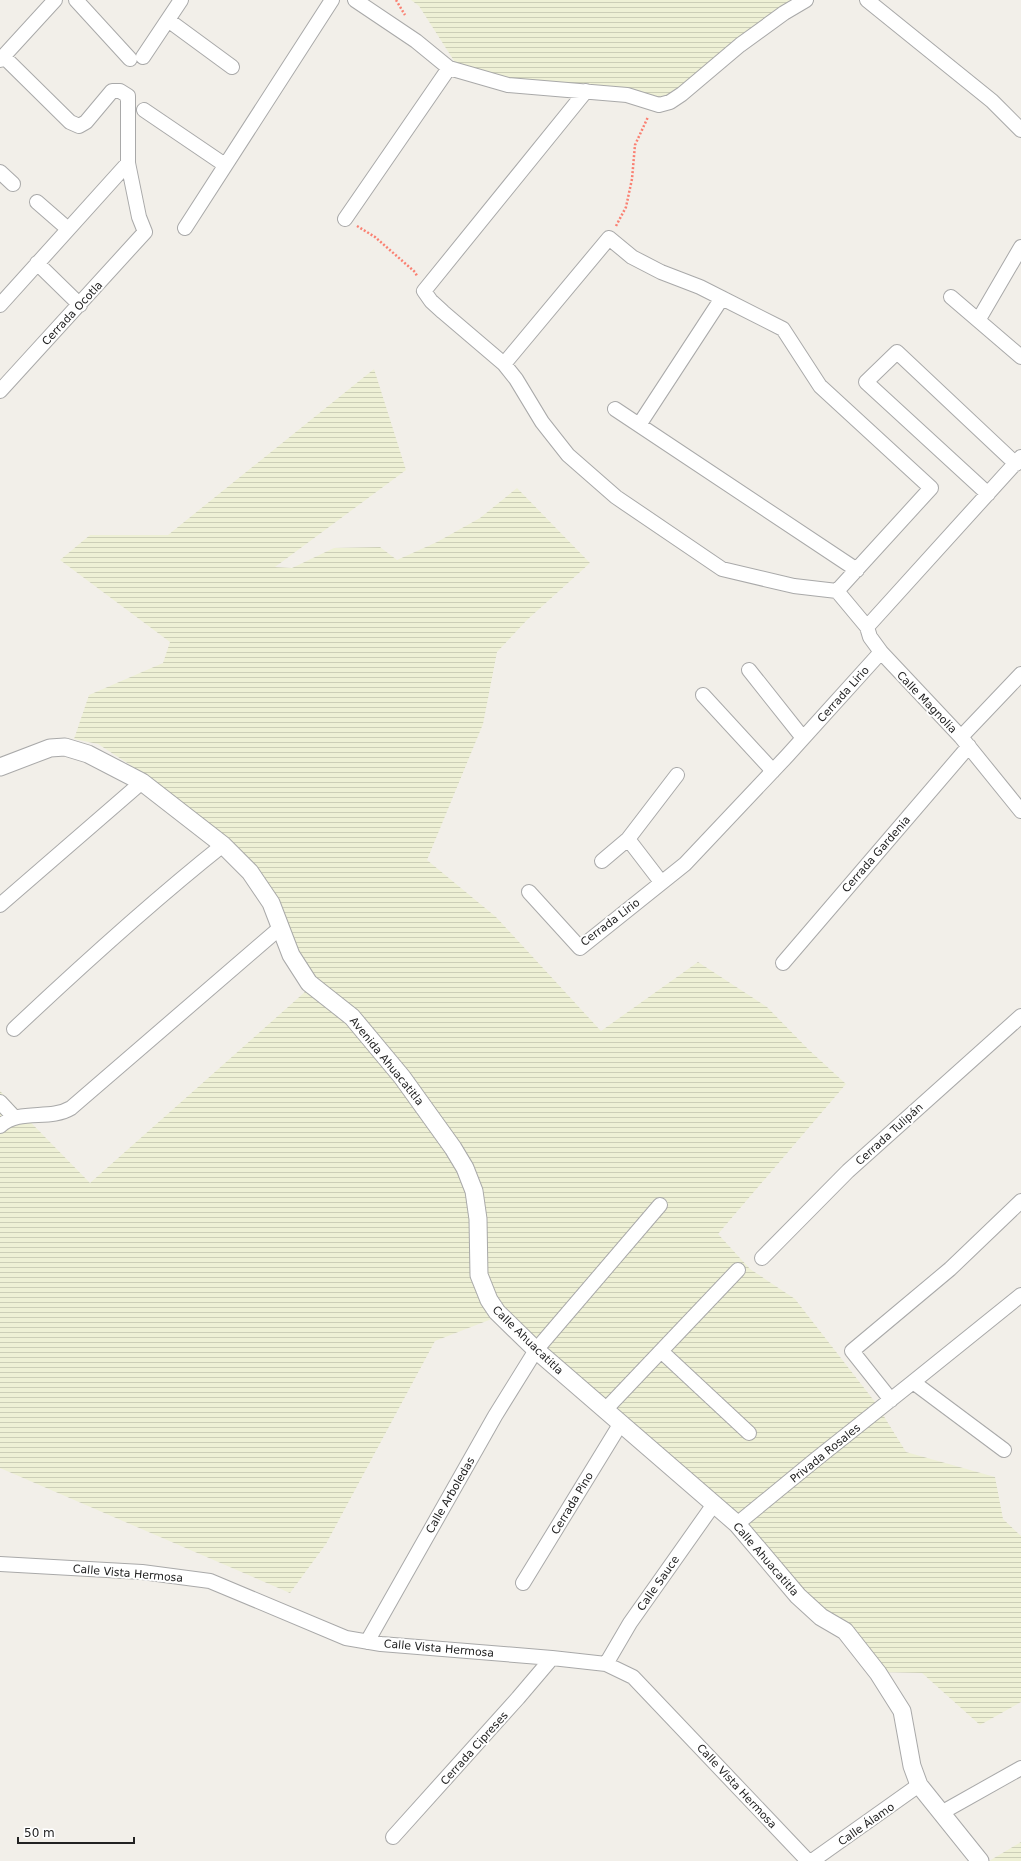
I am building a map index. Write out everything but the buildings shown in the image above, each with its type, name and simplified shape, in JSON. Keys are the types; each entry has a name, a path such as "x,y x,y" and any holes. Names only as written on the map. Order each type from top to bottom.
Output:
{"street":[{"path":"0,305 128,163 128,96 120,91 112,91 86,122 79,126 70,122 2,58 55,0"},
{"path":"76,0 127,53 136,58 168,20 181,0"},
{"path":"185,228 332,0"},
{"path":"356,0 416,41 449,68 508,85 627,95 659,105 670,102 682,94 740,45 784,13 806,0"},
{"path":"867,0 992,102 1021,130"},
{"path":"168,20 232,67"},
{"path":"345,219 449,68"},
{"path":"504,364 609,238 632,258 722,298 783,329 820,386 931,488 837,591 794,586 722,569 616,497 568,455 542,422 516,379 504,364 431,301 424,291 586,91"},
{"path":"144,110 225,166"},
{"name":"Cerrada Ocotla","path":"0,391 144,236 145,228 138,214 128,163"},
{"path":"0,172 13,184"},
{"path":"37,202 68,229"},
{"path":"979,319 1021,248"},
{"path":"37,263 80,305"},
{"path":"952,297 1021,357"},
{"path":"639,425 722,298"},
{"path":"867,627 988,494 1018,460 897,352 866,382 988,494"},
{"path":"615,409 857,570"},
{"name":"Calle Magnolia","path":"837,591 867,627 870,637 881,652 965,742 1021,812"},
{"name":"Cerrada Lirio","path":"529,892 580,948 685,864 773,771 881,652"},
{"path":"749,670 803,738"},
{"name":"Cerrada Gardenia","path":"783,963 1021,674"},
{"path":"704,695 773,771"},
{"name":"Avenida Ahuacatitla","path":"0,767 50,748 65,747 88,754 142,782 223,845 250,872 262,888 281,927 291,955 309,983 352,1017 402,1077 453,1148 474,1191 478,1218 479,1275 489,1300"},
{"path":"602,861 628,839 677,775"},
{"path":"0,905 142,782"},
{"path":"628,839 662,882"},
{"path":"14,1029 92,955 177,881 223,845"},
{"path":"0,1126 14,1117 54,1115 63,1113 71,1108 281,927"},
{"name":"Cerrada Tulipán","path":"762,1258 848,1171 1021,1016"},
{"path":"0,1102 14,1117"},
{"path":"892,1400 852,1352 950,1269 1021,1201"},
{"name":"Calle Arboledas","path":"367,1642 487,1429 536,1350 660,1205"},
{"path":"605,1410 738,1270"},
{"name":"Privada Rosales","path":"737,1524 1021,1295"},
{"name":"Calle Ahuacatitla","path":"489,1300 497,1312 536,1350 737,1524 798,1596 821,1616 845,1631 878,1672 902,1711 912,1766 919,1785 980,1861"},
{"path":"661,1351 749,1433"},
{"path":"913,1382 1004,1450"},
{"name":"Cerrada Pino","path":"523,1583 621,1423"},
{"name":"Calle Sauce","path":"606,1664 630,1623 714,1504"},
{"name":"Calle Vista Hermosa","path":"0,1564 142,1572 210,1581 346,1638 367,1642 606,1664 633,1677 808,1861"},
{"name":"Cerrada Cipreses","path":"393,1837 503,1716 552,1658"},
{"path":"941,1813 1021,1768"},
{"name":"Calle Álamo","path":"822,1859 919,1785"}],"path":[{"path":"609,238 626,208 632,179 635,145 649,115 659,105"},
{"path":"345,219 375,237 415,272 424,291"}],"green space":[{"path":"411,0 802,0 667,101 507,82 458,67 419,6"},
{"path":"374,369 406,470 275,567 292,568 334,548 380,547 397,560 437,542 480,518 517,488 590,563 527,620 497,652 483,724 427,860 496,917 601,1031 698,962 767,1007 808,1049 846,1084 718,1234 750,1269 795,1299 875,1402 906,1452 995,1477 1003,1519 1021,1536 1021,1702 980,1725 922,1673 880,1672 820,1614 739,1523 502,1315 435,1341 326,1544 290,1593 0,1468 0,1091 90,1183 315,983 287,944 223,843 152,779 98,744 74,739 89,695 163,663 170,642 60,560 90,535 168,535"},
{"path":"1021,1842 1021,1861 989,1861"}]}
